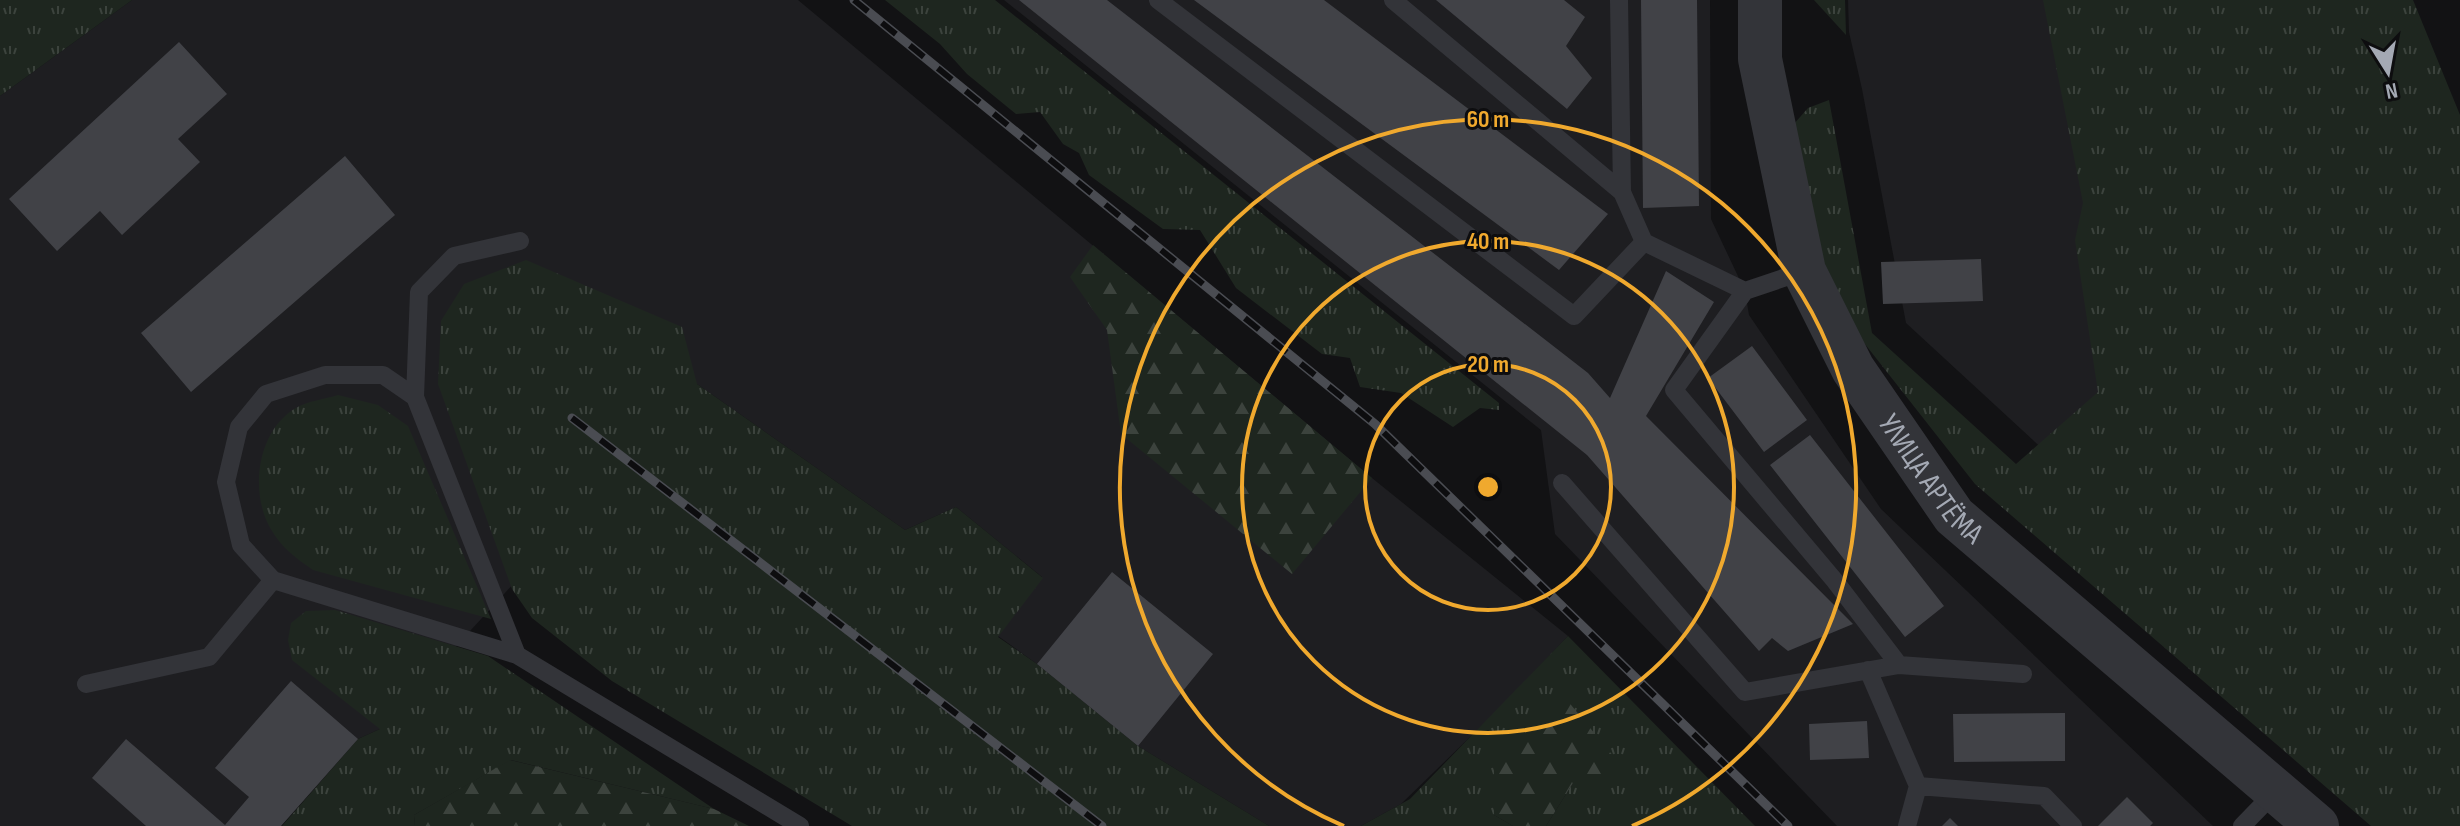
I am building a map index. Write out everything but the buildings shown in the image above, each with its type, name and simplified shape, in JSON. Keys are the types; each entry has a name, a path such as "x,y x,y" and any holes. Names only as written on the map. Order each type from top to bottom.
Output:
{"street":[{"name":"УЛИЦА АРТЁМА","path":"1760,0 1760,59 1804,271 1853,369 1954,516 2317,826"}],"lane":[{"path":"1158,0 1574,316 1644,242"},
{"path":"1393,0 1622,192"},
{"path":"1619,0 1622,192 1644,242 1745,291"},
{"path":"517,655 415,397 419,292 454,256 520,241"},
{"path":"1804,271 1745,291 1674,390 1835,581 1899,665"},
{"path":"415,397 383,375 325,375 266,394 239,427 226,482 241,545 273,580 517,655 800,826"},
{"path":"1562,483 1745,692 1899,665 2023,674"},
{"path":"86,684 209,657 273,580"},
{"path":"1868,670 1918,786 1907,826"},
{"path":"1918,786 2044,796 2073,826"},
{"path":"2242,826 2276,791"}],"shaded area":[{"path":"132,0 798,0 1372,478 1568,636 1500,708 1401,804 1361,826 1269,826 1138,746 998,636 1042,577 956,507 905,530 697,384 380,729 358,739 281,826 0,826 0,96"},
{"path":"1004,0 1710,0 1711,219 1745,291 1749,315 1881,509 2213,826 1837,826 1555,534 1541,430"},
{"path":"1848,0 2074,0 2127,382 2047,453 1906,323 1849,32"}],"green space":[{"path":"0,0 132,0 0,96"},
{"path":"885,0 995,0 1499,403 1499,410 1480,408 1453,427 1401,393 1360,387 1350,358 1322,354 1236,288 1200,230 1163,229 1089,175 1079,153 1063,144 1040,112 1016,114 967,74 940,44"},
{"path":"1814,0 1845,0 1846,35"},
{"path":"2043,0 2413,0 2460,115 2460,826 2371,826 1975,484 1839,311 1792,165 1793,125 1808,108 1829,100 1872,333 2016,464 2098,392 2075,240 2083,203"},
{"path":"1093,245 1372,478 1292,574 1121,434 1107,330 1070,277"},
{"path":"526,260 682,327 697,384 905,530 956,507 1043,578 998,637 1037,664 1138,746 1269,826 852,826 612,681 532,618 512,589 438,384 441,321 464,284"},
{"path":"338,395 378,405 408,426 491,619 313,570 290,553 276,537 260,500 260,465 265,448 272,432 296,408"},
{"path":"335,610 488,656 714,809 511,760 414,815 415,826 282,826 358,739 380,729 292,660 288,640 291,623 306,611"},
{"path":"1568,636 1755,826 1546,826 1573,783 1562,695 1494,815 1513,826 1361,826 1410,799"},
{"path":"1562,694 1624,769 1573,783 1546,826 1513,826 1494,815 1494,751"},
{"path":"510,760 714,809 749,826 415,826 414,815"}],"railway":[{"path":"854,0 1375,424 1788,826"},
{"path":"572,418 1102,826"}]}
